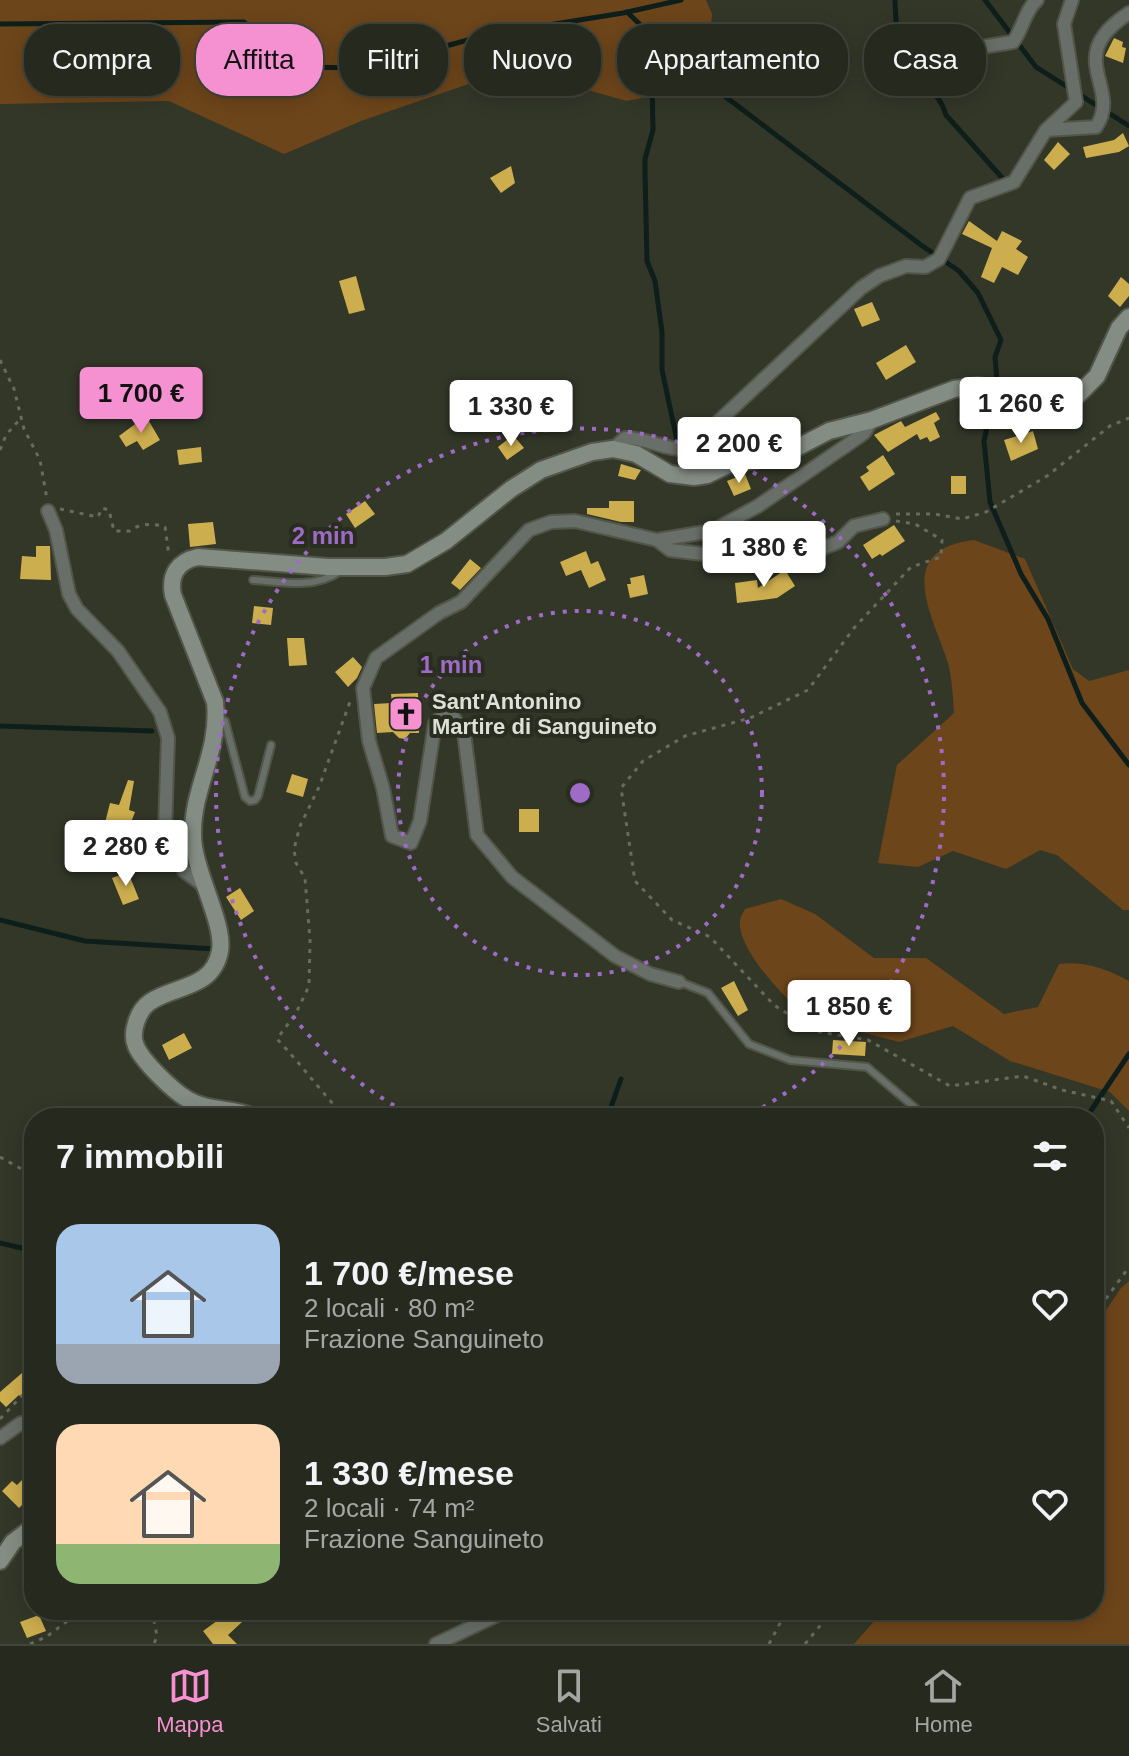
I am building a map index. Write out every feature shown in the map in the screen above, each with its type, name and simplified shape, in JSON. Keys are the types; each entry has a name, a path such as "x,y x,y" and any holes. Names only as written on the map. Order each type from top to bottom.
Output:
{"street":[{"path":"986,46 1013,42 1031,5 1037,0"},
{"path":"613,449 625,438 639,438 673,450 689,449 861,288 879,276 906,266 925,267 939,259 970,198 1014,182 1046,130 1076,102 1064,24 1072,0"},
{"path":"1046,130 1096,127 1102,117 1102,91 1094,65 1098,42 1113,23 1129,13"},
{"path":"207,1108 186,1099 146,1060 136,1046 134,1034 147,1004 202,981 220,952 220,935 203,885 192,836 195,802 216,740 217,716 215,702 173,595 172,577 181,563 198,557 345,567 407,564 446,541 511,489 541,470 592,452 613,449 636,454 670,474 694,477 707,475 728,465 783,455 829,431 872,420 954,389 986,388 1027,402 1056,402 1078,395 1097,376 1119,328 1129,317"},
{"path":"679,982 650,974 615,956 512,877 477,835 464,733 449,711 435,723 420,821 411,843 392,836 383,788 369,741 363,688 376,658 439,613 461,602 529,530 551,522 575,521 657,540 712,531 758,506 864,433 872,420"},
{"path":"52,508 69,594 77,609 118,651 160,712 168,738 165,830 184,871 203,885"},
{"path":"657,540 670,550 703,554 757,558 806,555 838,542 854,526 885,517"},
{"path":"0,1438 21,1423"},
{"path":"0,1561 13,1542 24,1534"},
{"path":"436,1644 487,1620"}],"lane":[{"path":"253,580 311,583 337,574 345,567"},
{"path":"217,716 225,721 245,797 250,801 258,796 271,745"},
{"path":"679,982 708,993 749,1044 790,1060 867,1067 915,1108"}],"path":[{"path":"0,360 14,389 24,429 40,460 52,508 98,517 102,508 109,510 114,531 130,531 135,526 144,525 165,527 172,577"},
{"path":"0,450 6,435 21,418"},
{"path":"885,517 935,514 962,519 986,512 1047,476 1110,426 1129,418"},
{"path":"885,517 915,524 942,540 941,557 911,567 854,628 808,690 750,718 685,736 643,761 621,788 635,881 672,920 710,937 774,1005 814,1031 868,1040 950,1086 1023,1076 1062,1090 1111,1101 1129,1128"},
{"path":"337,1108 307,1076 298,1059 277,1039 305,1000 309,986 310,940 305,878 296,863 294,849 300,826 319,787 321,774 351,700 364,694"},
{"path":"0,1157 24,1170"},
{"path":"1104,1300 1129,1267"},
{"path":"0,1419 24,1394"},
{"path":"30,1644 46,1637 69,1620"},
{"path":"154,1620 157,1636 154,1644"},
{"path":"769,1644 782,1620"},
{"path":"807,1644 824,1620"}],"shaded area":[{"path":"0,0 706,0 712,14 711,24 617,24 617,96 652,96 627,101 601,94 601,24 464,24 464,86 448,91 448,24 339,24 339,96 434,96 361,121 284,154 169,101 0,104"},
{"path":"974,540 1025,559 1073,669 1089,681 1129,670 1129,910 1123,910 1057,855 1040,850 1006,869 953,851 918,867 878,863 897,765 954,713 948,663 928,606 926,571 933,557 949,546"},
{"path":"781,899 815,914 874,958 926,958 1004,1014 1038,1007 1059,964 1095,967 1129,981 1129,1111 1110,1092 1010,1061 953,1026 899,1042 812,1019 766,975 741,933 740,920 745,909"},
{"path":"1129,1281 1129,1644 854,1644 875,1620 1104,1620 1104,1313"}],"building":[{"path":"1114,38 1123,42 1122,47 1126,48 1123,63 1105,56"},
{"path":"1123,133 1129,146 1119,152 1086,158 1083,147 1114,140"},
{"path":"1058,142 1070,154 1054,170 1044,160"},
{"path":"511,166 515,183 501,193 490,178"},
{"path":"969,221 997,241 1002,231 1022,241 1016,249 1028,257 1018,275 1002,267 994,283 981,277 992,248 962,234"},
{"path":"356,276 365,310 349,314 339,281"},
{"path":"1121,277 1129,284 1129,296 1120,307 1108,296"},
{"path":"872,302 880,320 862,327 854,309"},
{"path":"906,345 916,362 886,380 876,363"},
{"path":"936,412 940,419 934,423 940,437 930,442 927,437 920,440 917,434 888,452 874,435 901,421 905,427"},
{"path":"146,416 160,440 143,450 137,441 126,447 119,436"},
{"path":"1033,431 1038,449 1011,461 1004,440"},
{"path":"513,435 524,448 507,460 498,447"},
{"path":"201,447 202,462 179,465 177,450"},
{"path":"883,455 895,474 869,491 860,477 869,471 866,467"},
{"path":"621,464 641,470 635,480 618,476"},
{"path":"745,474 751,489 734,496 727,481"},
{"path":"951,476 966,476 966,494 951,494"},
{"path":"365,501 375,514 355,528 346,514"},
{"path":"609,501 634,501 634,522 587,514 587,508 609,508"},
{"path":"213,522 216,544 190,547 188,524"},
{"path":"894,525 905,541 872,559 863,545"},
{"path":"36,546 50,546 51,580 20,579 22,556 36,557"},
{"path":"586,551 591,564 598,561 606,580 589,588 581,570 566,576 560,562"},
{"path":"470,559 481,568 460,590 451,583"},
{"path":"785,570 795,586 777,598 737,603 735,583 757,580 758,588"},
{"path":"644,575 648,594 630,598 627,584 631,584 630,578"},
{"path":"254,606 273,608 271,625 252,623"},
{"path":"287,638 304,638 307,665 289,666"},
{"path":"353,657 362,667 348,687 335,672"},
{"name":"Sant'Antonino Martire di Sanguineto","path":"418,693 419,733 410,733 405,739 393,732 377,733 374,704 392,703 391,694"},
{"path":"292,774 308,779 303,797 286,792"},
{"path":"128,780 134,781 129,810 135,812 128,830 105,823 110,803 119,805"},
{"path":"519,809 539,809 539,832 519,832"},
{"path":"128,872 139,899 123,905 112,878"},
{"path":"240,888 254,911 241,920 226,897"},
{"path":"734,981 748,1010 738,1016 721,988"},
{"path":"184,1033 192,1048 169,1060 162,1045"},
{"path":"833,1040 866,1042 865,1056 832,1054"},
{"path":"22,1373 24,1375 24,1400 19,1395 6,1407 0,1401 0,1392"},
{"path":"23,1479 24,1503 19,1508 2,1491 12,1481 17,1485"},
{"path":"41,1620 46,1631 27,1638 20,1622"},
{"path":"218,1620 244,1620 228,1635 237,1644 213,1644 203,1631"}],"waterway":[{"path":"0,24 244,22 293,67 366,68 486,35 623,13 681,0"},
{"path":"895,0 898,36 905,62 936,95 946,115 1005,181"},
{"path":"985,0 1036,67 1129,126"},
{"path":"627,12 677,60 959,271 978,293 1001,340 995,357 997,381 984,441 990,502 1021,574 1048,619 1082,703 1129,765"},
{"path":"652,96 653,130 645,159 647,261 655,281 662,332 662,370 678,445"},
{"path":"0,726 152,731"},
{"path":"0,920 85,941 215,949"},
{"path":"1093,1108 1129,1054"},
{"path":"611,1108 621,1079"},
{"path":"0,1243 24,1249"}],"place":[{"name":"Sant'Antonino Martire di Sanguineto","path":"406,714"}]}
